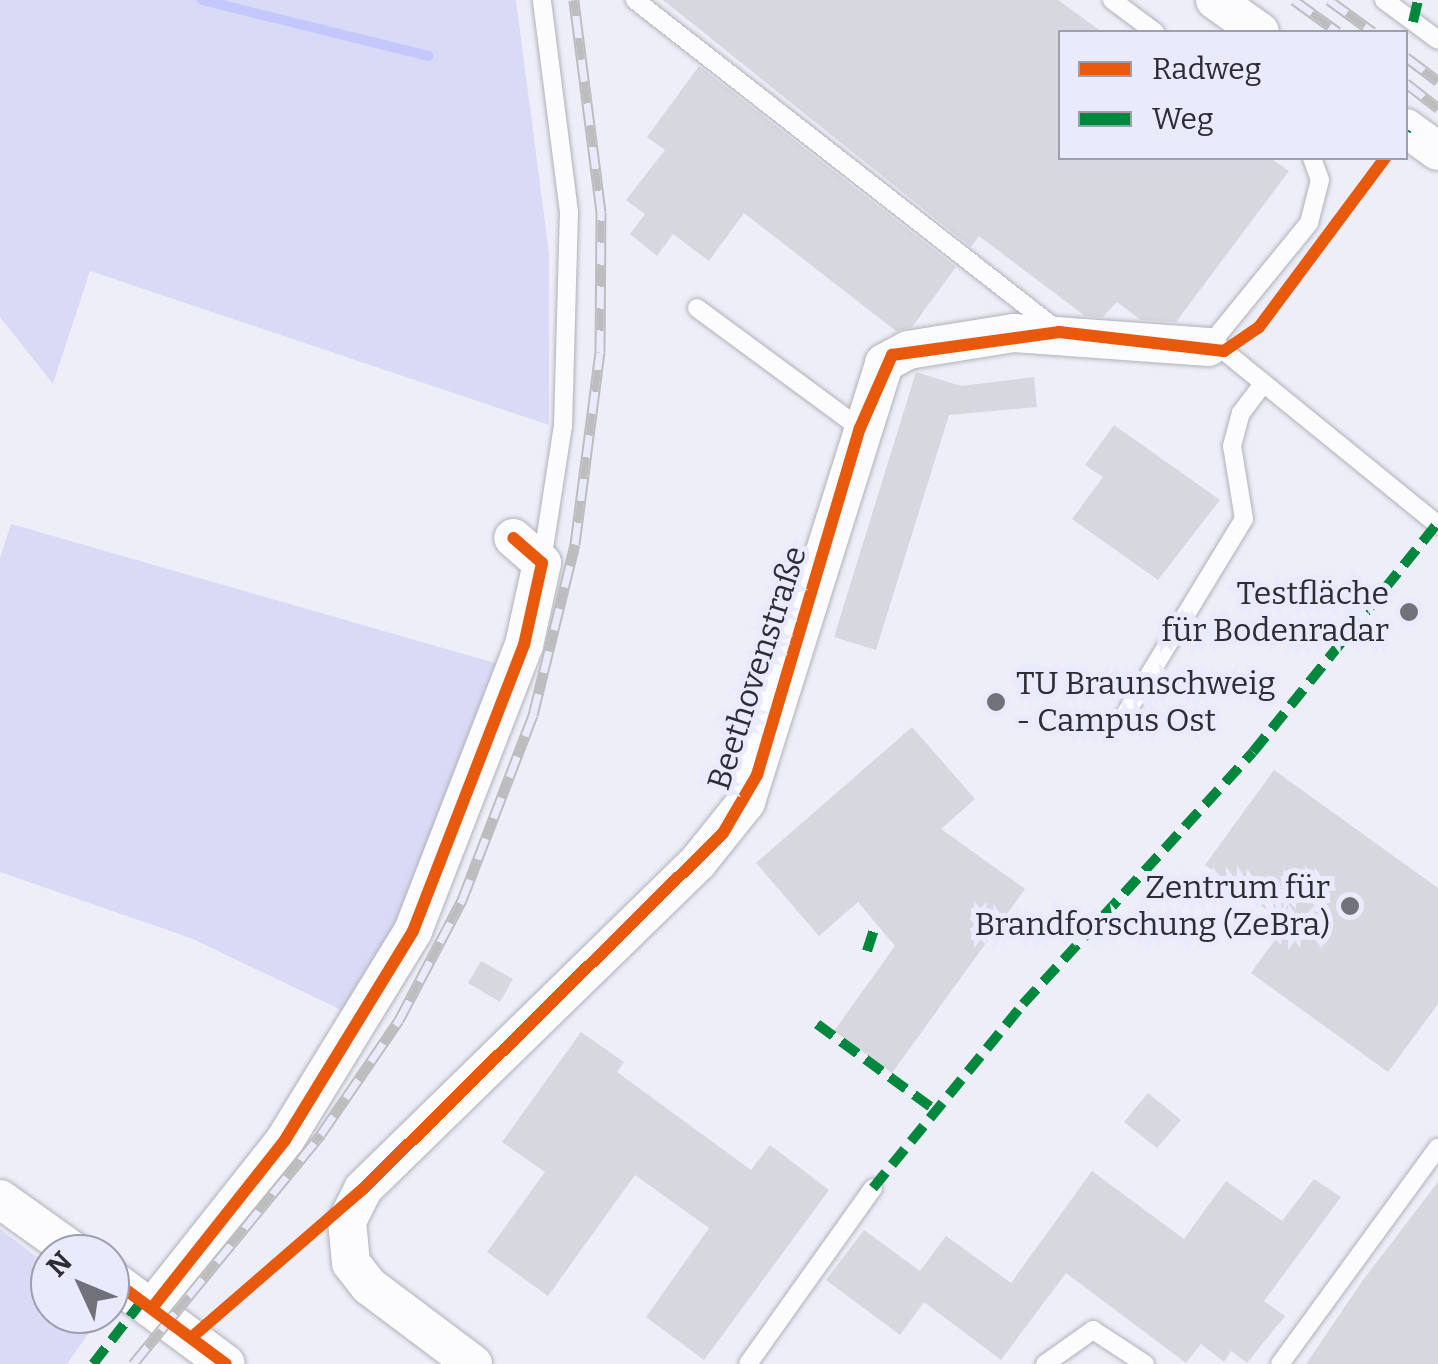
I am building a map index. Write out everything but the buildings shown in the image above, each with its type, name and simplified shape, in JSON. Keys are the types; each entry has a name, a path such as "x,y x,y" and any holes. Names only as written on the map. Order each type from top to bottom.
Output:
{"street":[{"path":"1214,0 1257,30"},
{"path":"1408,130 1438,152"},
{"name":"Beethovenstraße","path":"474,1364 369,1286 352,1263 347,1221 363,1189 698,862 746,802 860,428 892,355 1060,332 1208,347"},
{"path":"152,1308 286,1140 413,931 494,738 541,569 539,557 513,538"},
{"path":"0,1199 49,1234"},
{"path":"130,1292 226,1364"}],"lane":[{"path":"541,569 562,426 569,212 542,0"},
{"path":"635,0 1060,332"},
{"path":"1112,0 1152,30"},
{"path":"1384,0 1438,40"},
{"path":"1208,347 1309,223 1320,180 1313,160"},
{"path":"697,308 860,428"},
{"name":"Beethovenstraße","path":"1208,347 1263,384 1438,525"},
{"path":"1126,713 1244,519 1232,446 1241,413 1263,384"},
{"path":"1280,1364 1438,1147"},
{"path":"748,1364 872,1188"},
{"path":"1045,1364 1093,1330 1145,1364"}],"shaded area":[{"path":"0,0 516,0 549,253 549,425 90,271 53,384 0,317"},
{"path":"11,524 509,667 358,1018 193,939 0,872 0,558"},
{"path":"0,1229 30,1252 30,1334 88,1334 67,1364 0,1364"}],"waterway":[{"path":"202,0 428,56"}],"railway":[{"path":"133,1364 321,1134 399,1020 462,900 533,715 575,544 600,352 601,212 574,0"},
{"path":"1294,0 1335,30"},
{"path":"1329,0 1370,30"},
{"path":"1408,58 1438,81"},
{"path":"1408,85 1438,108"}],"marked path":[{"path":"1413,22 1418,0"},
{"path":"873,1188 1023,1004 1253,752 1437,524"},
{"path":"867,951 876,923"},
{"path":"817,1024 935,1110"},
{"path":"93,1364 142,1301"}],"cycle path":[{"path":"192,1337 363,1189 723,833 757,775 860,428 892,355 1059,332 1224,351 1259,327 1384,160"},
{"path":"152,1308 285,1140 413,931 524,645 542,563 513,538"},
{"path":"130,1293 226,1364"}],"place":[{"name":"Testfläche für Bodenradar","path":"1409,612"},
{"name":"TU Braunschweig - Campus Ost","path":"996,702"},
{"name":"Zentrum für Brandforschung (ZeBra)","path":"1350,906"}]}
